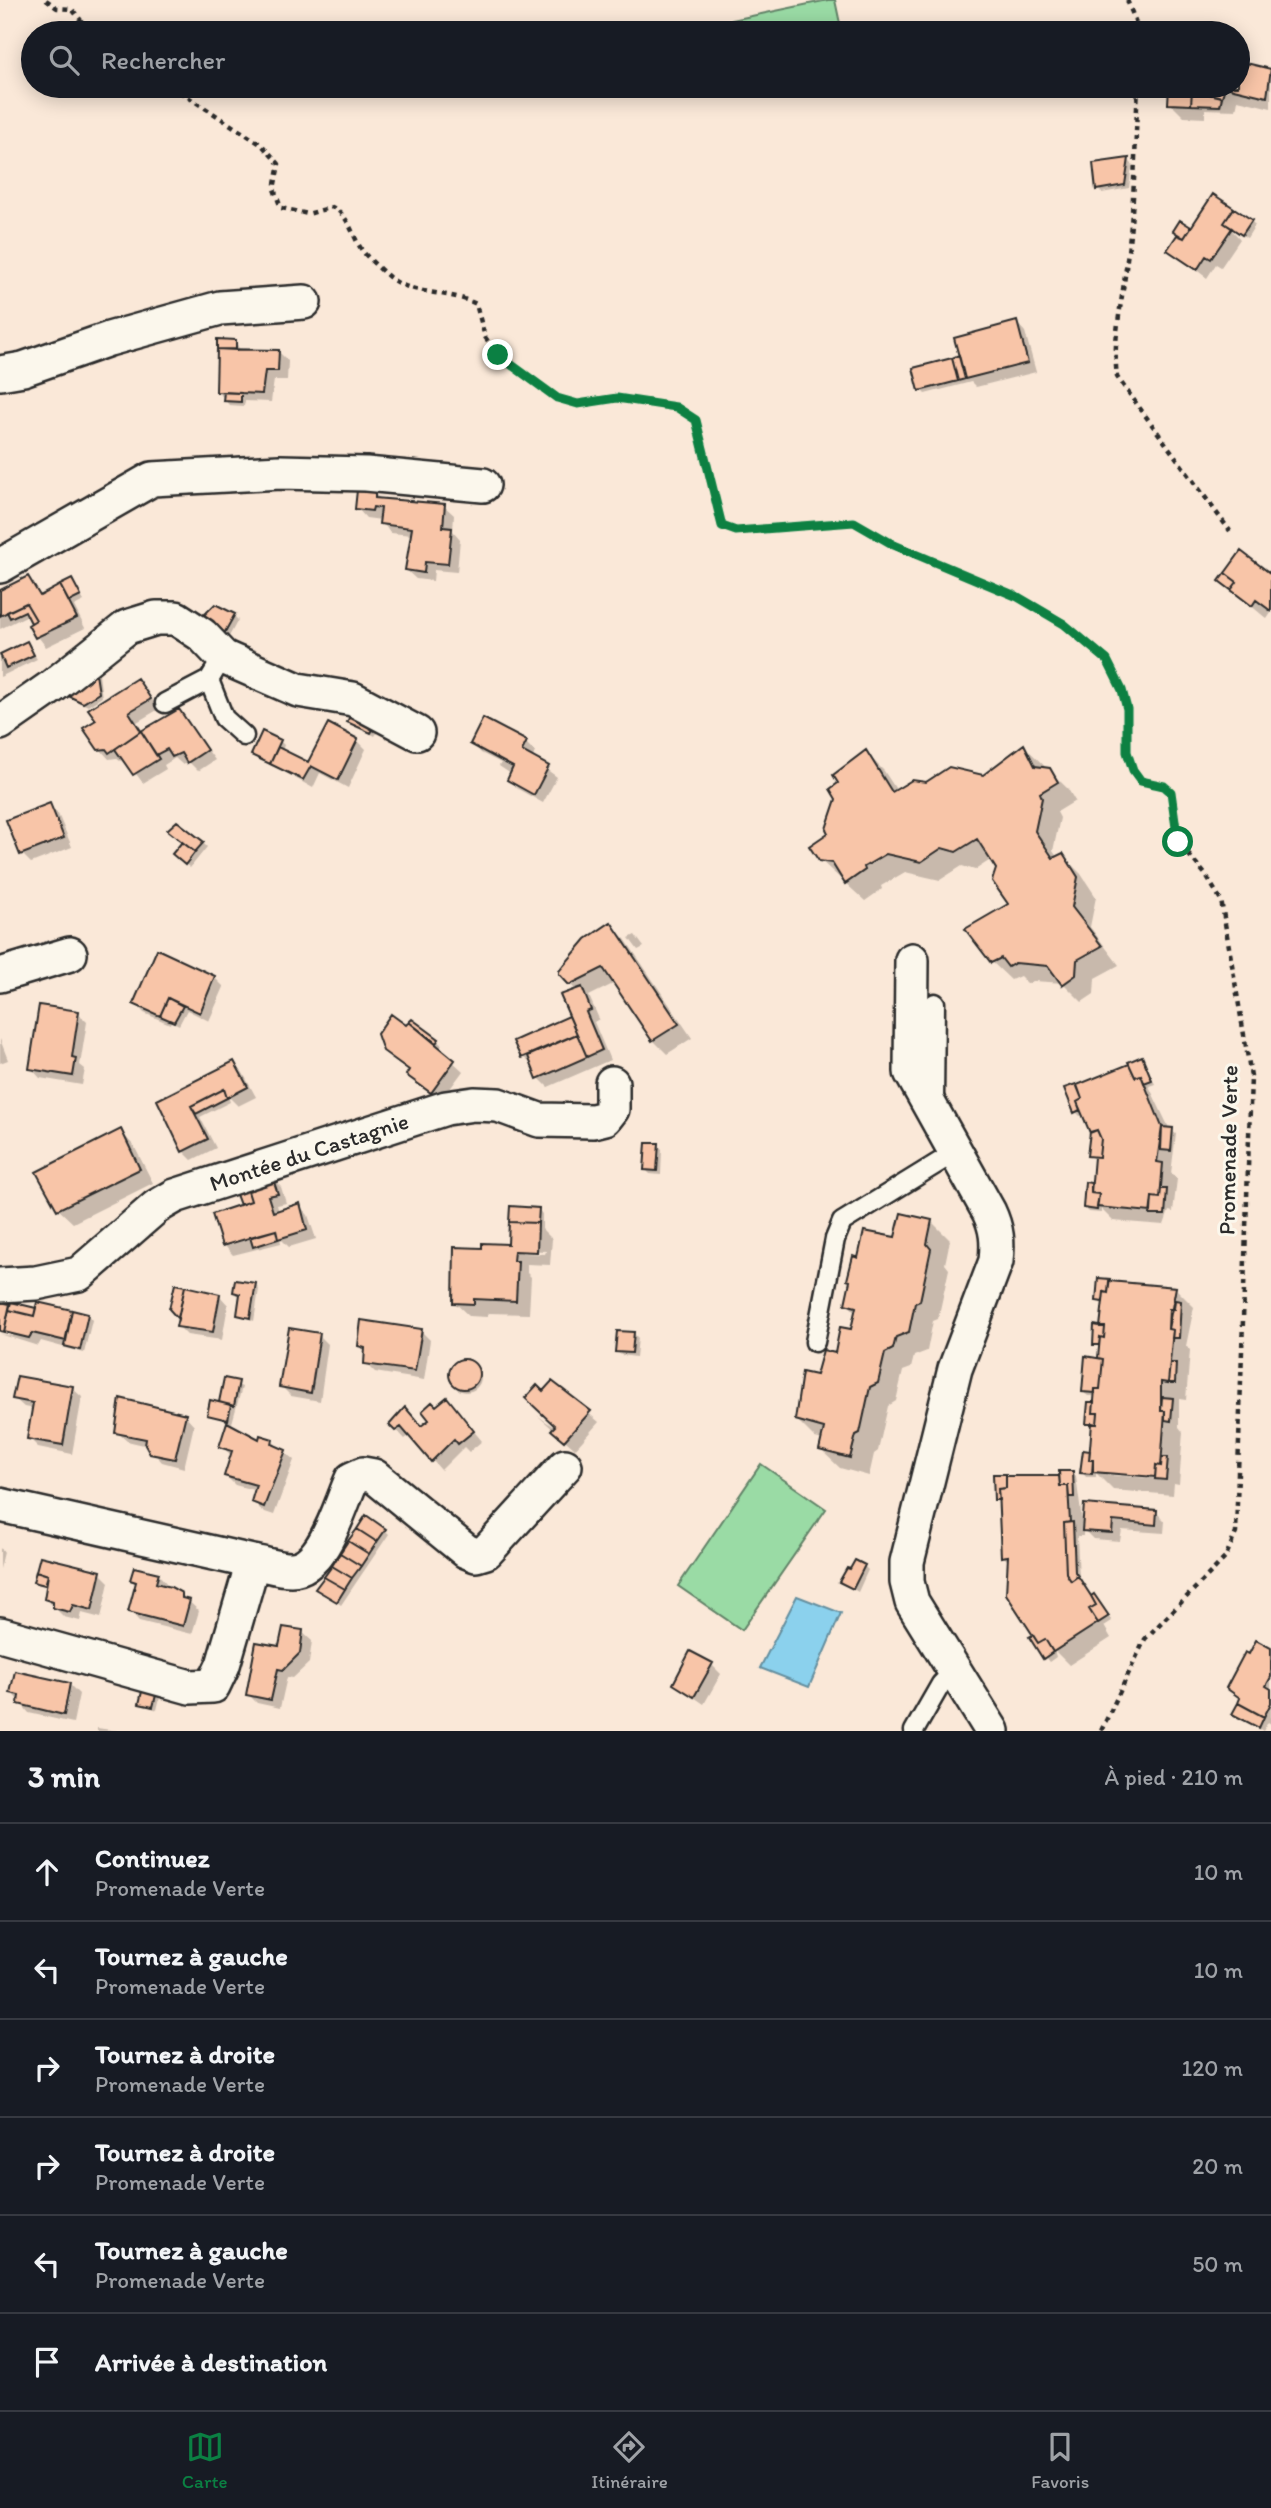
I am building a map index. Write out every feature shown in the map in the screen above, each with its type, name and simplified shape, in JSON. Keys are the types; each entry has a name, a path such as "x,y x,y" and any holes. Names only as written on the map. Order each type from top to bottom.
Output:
{"street":[{"path":"0,373 23,369 109,338 220,308 304,302"},
{"path":"0,566 152,479 293,473 366,474 483,485"},
{"path":"0,723 54,686 127,627 147,621 176,618 202,635 216,669 298,690 353,699 417,733"},
{"path":"0,975 71,954"},
{"path":"912,960 911,1072 996,1228 998,1246 996,1261 949,1390 907,1562 907,1582 912,1602 992,1731"},
{"name":"Montée du Castagnie","path":"0,1284 36,1283 79,1274 156,1207 176,1196 425,1114 474,1104 498,1105 539,1120 593,1121 606,1118 612,1109 612,1083"},
{"path":"0,1505 291,1569 306,1566 318,1558 352,1479 363,1474 374,1476 466,1552 476,1555 486,1552 565,1466"},
{"path":"0,1634 190,1687 213,1686 223,1665 253,1562"}],"lane":[{"path":"165,703 216,669 224,718 244,736"},
{"path":"933,1116 935,1003"},
{"path":"815,1342 835,1239 842,1222 954,1153"},
{"path":"914,1731 941,1684 953,1672"}],"path":[{"path":"47,0 57,8 72,9 81,21"},
{"path":"1127,0 1135,21"},
{"name":"Promenade Verte","path":"190,98 262,145 279,164 274,189 281,208 308,214 332,207 342,212 364,253 391,279 423,291 463,298 476,304 485,337 498,355 557,398 578,404 617,398 676,407 696,420 722,526 736,531 854,522 894,545 1018,597 1064,624 1107,660 1127,709 1127,752 1133,770 1141,781 1164,786 1171,792 1178,842 1205,874 1221,900 1251,1076 1236,1533 1225,1558 1145,1639 1101,1731"},
{"path":"1138,98 1135,181 1127,261 1113,348 1117,377 1230,531"}],"green space":[{"path":"835,0 839,21 732,21"},
{"path":"761,1464 826,1509 742,1630 678,1586"}],"water":[{"path":"797,1596 841,1613 809,1687 760,1668"}],"building":[{"path":"1250,64 1271,69 1267,97 1250,93"},
{"path":"1168,98 1191,98 1191,105 1168,104"},
{"path":"1191,98 1222,98 1220,106 1191,105"},
{"path":"1129,158 1125,185 1096,190 1093,163"},
{"path":"1213,194 1234,208 1224,223 1232,228 1211,259 1206,256 1197,270 1167,250 1177,235 1184,238"},
{"path":"1234,208 1252,220 1242,235 1224,223"},
{"path":"1180,220 1191,227 1184,238 1173,231"},
{"path":"1017,321 1028,363 965,379 954,338"},
{"path":"217,339 236,340 236,350 217,349"},
{"path":"217,349 279,350 278,371 265,371 262,394 216,392"},
{"path":"959,355 965,379 958,381 952,358"},
{"path":"952,358 958,381 919,391 913,368"},
{"path":"224,392 241,393 241,402 223,401"},
{"path":"357,490 375,491 375,498 445,504 443,527 452,528 448,564 425,562 424,573 405,570 412,528 379,524 381,508 373,507 372,511 355,509"},
{"path":"1241,551 1271,574 1271,611 1256,600 1252,606 1231,590 1237,582 1225,573"},
{"path":"1225,573 1237,582 1231,590 1219,581"},
{"path":"28,576 40,596 60,585 77,618 35,638 28,625 36,620 26,603 0,616 0,590"},
{"path":"72,579 81,596 69,602 60,585"},
{"path":"26,603 36,620 31,623 25,611 10,618 7,612"},
{"path":"215,604 235,614 221,639 201,618"},
{"path":"27,641 34,655 6,668 0,654"},
{"path":"94,661 99,693 83,703 60,692"},
{"path":"137,678 151,699 129,712 141,731 109,753 106,749 98,750 83,728 96,720 88,709"},
{"path":"179,709 207,750 187,763 181,753 172,757 167,749 156,755 141,731"},
{"path":"352,712 377,722 371,733 347,722"},
{"path":"483,718 527,741 522,751 549,766 534,795 507,780 513,767 470,744"},
{"path":"328,723 358,739 338,780 311,766 303,780 270,764 278,747 308,762"},
{"path":"141,731 159,759 133,775 115,749"},
{"path":"262,731 281,740 270,764 251,755"},
{"path":"1024,744 1035,766 1050,768 1058,782 1040,793 1042,798 1035,831 1053,858 1063,853 1078,877 1072,907 1102,946 1077,960 1076,975 1062,985 1048,966 1015,963 1008,967 1001,958 991,963 965,929 1008,904 992,881 996,869 977,839 956,852 942,848 921,862 886,854 864,867 865,870 845,884 832,863 819,861 809,846 828,833 826,829 836,799 830,789 838,783 833,775 866,750 892,792 912,780 926,782 949,767 983,775"},
{"path":"50,803 64,838 20,855 6,820"},
{"path":"177,821 204,842 195,852 167,830"},
{"path":"182,842 195,852 185,865 172,854"},
{"path":"611,922 679,1024 652,1041 603,968 569,985 559,974 586,939"},
{"path":"157,949 215,976 200,1013 168,998 160,1016 133,1004"},
{"path":"582,987 591,1010 586,1012 602,1050 587,1057 560,995"},
{"path":"168,998 183,1006 174,1022 160,1016"},
{"path":"39,1005 79,1011 72,1057 76,1058 73,1076 29,1069"},
{"path":"391,1014 406,1025 409,1022 455,1060 431,1093 406,1075 409,1070 383,1051 377,1034"},
{"path":"569,1016 577,1034 521,1058 513,1041"},
{"path":"412,1019 439,1039 436,1043 409,1022"},
{"path":"577,1034 587,1057 537,1079 528,1056"},
{"path":"1142,1056 1152,1080 1144,1083 1141,1075 1135,1077 1128,1062"},
{"path":"234,1061 248,1087 227,1098 224,1089 191,1106 208,1139 182,1152 157,1100"},
{"path":"1129,1064 1135,1077 1141,1075 1162,1127 1157,1162 1163,1163 1160,1198 1152,1197 1151,1212 1097,1207 1099,1194 1091,1193 1094,1157 1099,1157 1101,1139 1097,1130 1090,1133 1077,1102 1082,1099 1077,1085"},
{"path":"1076,1084 1082,1099 1077,1102 1080,1110 1074,1113 1064,1088"},
{"path":"224,1089 227,1098 196,1114 191,1106"},
{"path":"1162,1127 1173,1128 1171,1151 1161,1150"},
{"path":"121,1129 140,1169 57,1210 36,1172"},
{"path":"1097,1130 1101,1139 1099,1157 1087,1156 1090,1132"},
{"path":"646,1143 659,1143 657,1171 644,1170"},
{"path":"272,1176 278,1194 268,1196 273,1212 300,1203 307,1230 278,1239 276,1230 222,1246 212,1214 251,1201 246,1185"},
{"path":"1085,1182 1091,1183 1091,1193 1099,1194 1097,1210 1083,1208"},
{"path":"246,1185 251,1201 240,1205 234,1189"},
{"path":"1161,1189 1167,1189 1165,1215 1150,1215 1152,1197 1160,1198"},
{"path":"510,1206 539,1208 538,1223 509,1222"},
{"path":"901,1213 932,1220 927,1244 931,1249 920,1301 915,1303 909,1332 896,1337 893,1349 885,1353 878,1383 870,1387 860,1433 856,1435 850,1458 819,1450 824,1428 795,1420 802,1372 816,1375 823,1350 835,1353 840,1327 851,1329 856,1307 845,1304 850,1281 847,1280 853,1256 858,1258 864,1231 895,1237"},
{"path":"509,1222 538,1223 537,1252 514,1251 513,1261 518,1261 516,1301 474,1299 474,1304 453,1303 454,1247 482,1248 482,1243 508,1244"},
{"path":"276,1230 278,1239 253,1247 250,1237"},
{"path":"1098,1278 1110,1279 1108,1293 1104,1292 1103,1302 1096,1301"},
{"path":"235,1280 256,1283 250,1318 237,1315 240,1294 233,1292"},
{"path":"1109,1281 1176,1287 1168,1329 1173,1330 1168,1383 1161,1382 1161,1411 1165,1411 1161,1466 1156,1465 1155,1477 1093,1472 1093,1460 1089,1460 1092,1423 1097,1424 1098,1413 1093,1413 1095,1389 1100,1389 1103,1359 1098,1358 1100,1337 1104,1338 1105,1327 1100,1327 1104,1292 1108,1293"},
{"path":"175,1284 185,1286 178,1319 169,1309"},
{"path":"185,1286 220,1294 213,1332 176,1327"},
{"path":"1175,1300 1181,1301 1179,1338 1172,1338 1173,1330 1168,1329 1169,1309 1174,1309"},
{"path":"0,1302 10,1304 4,1332 0,1331"},
{"path":"11,1302 36,1308 34,1316 9,1310"},
{"path":"37,1302 72,1310 66,1341 32,1333 29,1338 4,1332 9,1310 34,1316"},
{"path":"72,1310 88,1314 80,1350 64,1346"},
{"path":"361,1320 422,1329 415,1371 364,1364 365,1348 358,1346"},
{"path":"1094,1325 1105,1327 1104,1338 1100,1337 1099,1345 1093,1345"},
{"path":"289,1328 320,1333 311,1393 279,1387"},
{"path":"617,1331 634,1332 632,1353 615,1352"},
{"path":"1085,1356 1103,1359 1100,1389 1095,1389 1095,1393 1082,1392"},
{"path":"464,1359 470,1360 478,1368 478,1380 470,1388 464,1389 458,1388 450,1380 449,1374 450,1368 458,1360"},
{"path":"1170,1363 1176,1363 1175,1383 1168,1383"},
{"path":"17,1376 73,1386 63,1445 27,1439 33,1403 12,1399"},
{"path":"224,1378 239,1381 234,1406 219,1402"},
{"path":"552,1381 591,1411 564,1441 551,1430 555,1426 525,1398 537,1385 543,1391"},
{"path":"447,1397 474,1431 458,1444 454,1439 431,1462 401,1427 395,1431 389,1425 405,1407 421,1426 429,1420 422,1411 432,1402 436,1406"},
{"path":"1162,1397 1173,1398 1171,1421 1165,1420 1165,1411 1161,1411"},
{"path":"120,1398 186,1414 175,1459 150,1454 145,1445 146,1439 115,1433"},
{"path":"210,1400 231,1405 228,1420 207,1415"},
{"path":"1088,1402 1094,1402 1093,1413 1098,1413 1097,1424 1086,1424"},
{"path":"227,1422 259,1439 260,1435 273,1439 272,1444 286,1450 264,1507 251,1502 256,1485 224,1476 232,1451 219,1447"},
{"path":"1083,1450 1090,1451 1089,1460 1093,1460 1092,1474 1080,1473"},
{"path":"1162,1457 1168,1457 1166,1480 1155,1479 1156,1465 1161,1466"},
{"path":"1059,1471 1073,1471 1074,1497 1069,1497 1068,1486 1060,1486"},
{"path":"993,1474 1006,1474 1006,1488 998,1489 999,1500 994,1500"},
{"path":"1006,1476 1059,1476 1060,1486 1068,1486 1070,1522 1064,1523 1066,1573 1071,1581 1078,1576 1091,1596 1096,1605 1089,1609 1098,1623 1053,1652 1045,1639 1038,1643 1006,1594 1008,1556 1001,1557 998,1489 1006,1488"},
{"path":"1084,1504 1157,1510 1156,1525 1113,1521 1112,1533 1082,1531"},
{"path":"366,1515 386,1529 377,1542 357,1529"},
{"path":"1073,1522 1075,1572 1078,1576 1071,1581 1066,1573 1064,1523"},
{"path":"357,1529 377,1542 369,1554 348,1541"},
{"path":"348,1541 369,1554 361,1566 340,1553"},
{"path":"340,1553 361,1566 352,1578 332,1566"},
{"path":"40,1556 101,1571 92,1610 73,1605 70,1612 53,1608 53,1602 44,1599 48,1575 36,1571"},
{"path":"855,1560 865,1565 853,1589 839,1582"},
{"path":"332,1566 352,1578 345,1589 324,1577"},
{"path":"134,1567 159,1573 156,1583 171,1587 182,1593 182,1598 190,1600 183,1626 128,1612 136,1582 130,1580"},
{"path":"36,1571 48,1575 45,1585 33,1582"},
{"path":"324,1577 345,1589 337,1602 315,1589"},
{"path":"1094,1594 1109,1616 1098,1623 1089,1609 1096,1605 1091,1596"},
{"path":"283,1627 303,1630 300,1653 283,1670 278,1669 271,1700 246,1695 256,1642 279,1646"},
{"path":"1033,1635 1038,1643 1045,1639 1053,1652 1043,1659 1029,1637"},
{"path":"1256,1640 1271,1648 1271,1677 1266,1686 1271,1689 1271,1703 1264,1717 1238,1703 1240,1698 1226,1688 1245,1652 1249,1654"},
{"path":"690,1651 713,1663 694,1697 673,1684"},
{"path":"15,1671 70,1683 64,1715 18,1704 19,1695 10,1693"},
{"path":"144,1683 158,1687 153,1707 139,1704"},
{"path":"1238,1703 1264,1717 1259,1728 1232,1714"}],"route":[{"path":"498,355 557,398 578,404 617,398 676,407 696,420 722,526 736,531 854,522 894,545 1018,597 1064,624 1107,660 1122,690 1127,709 1127,752 1133,770 1141,781 1164,786 1171,792 1178,842"}]}
